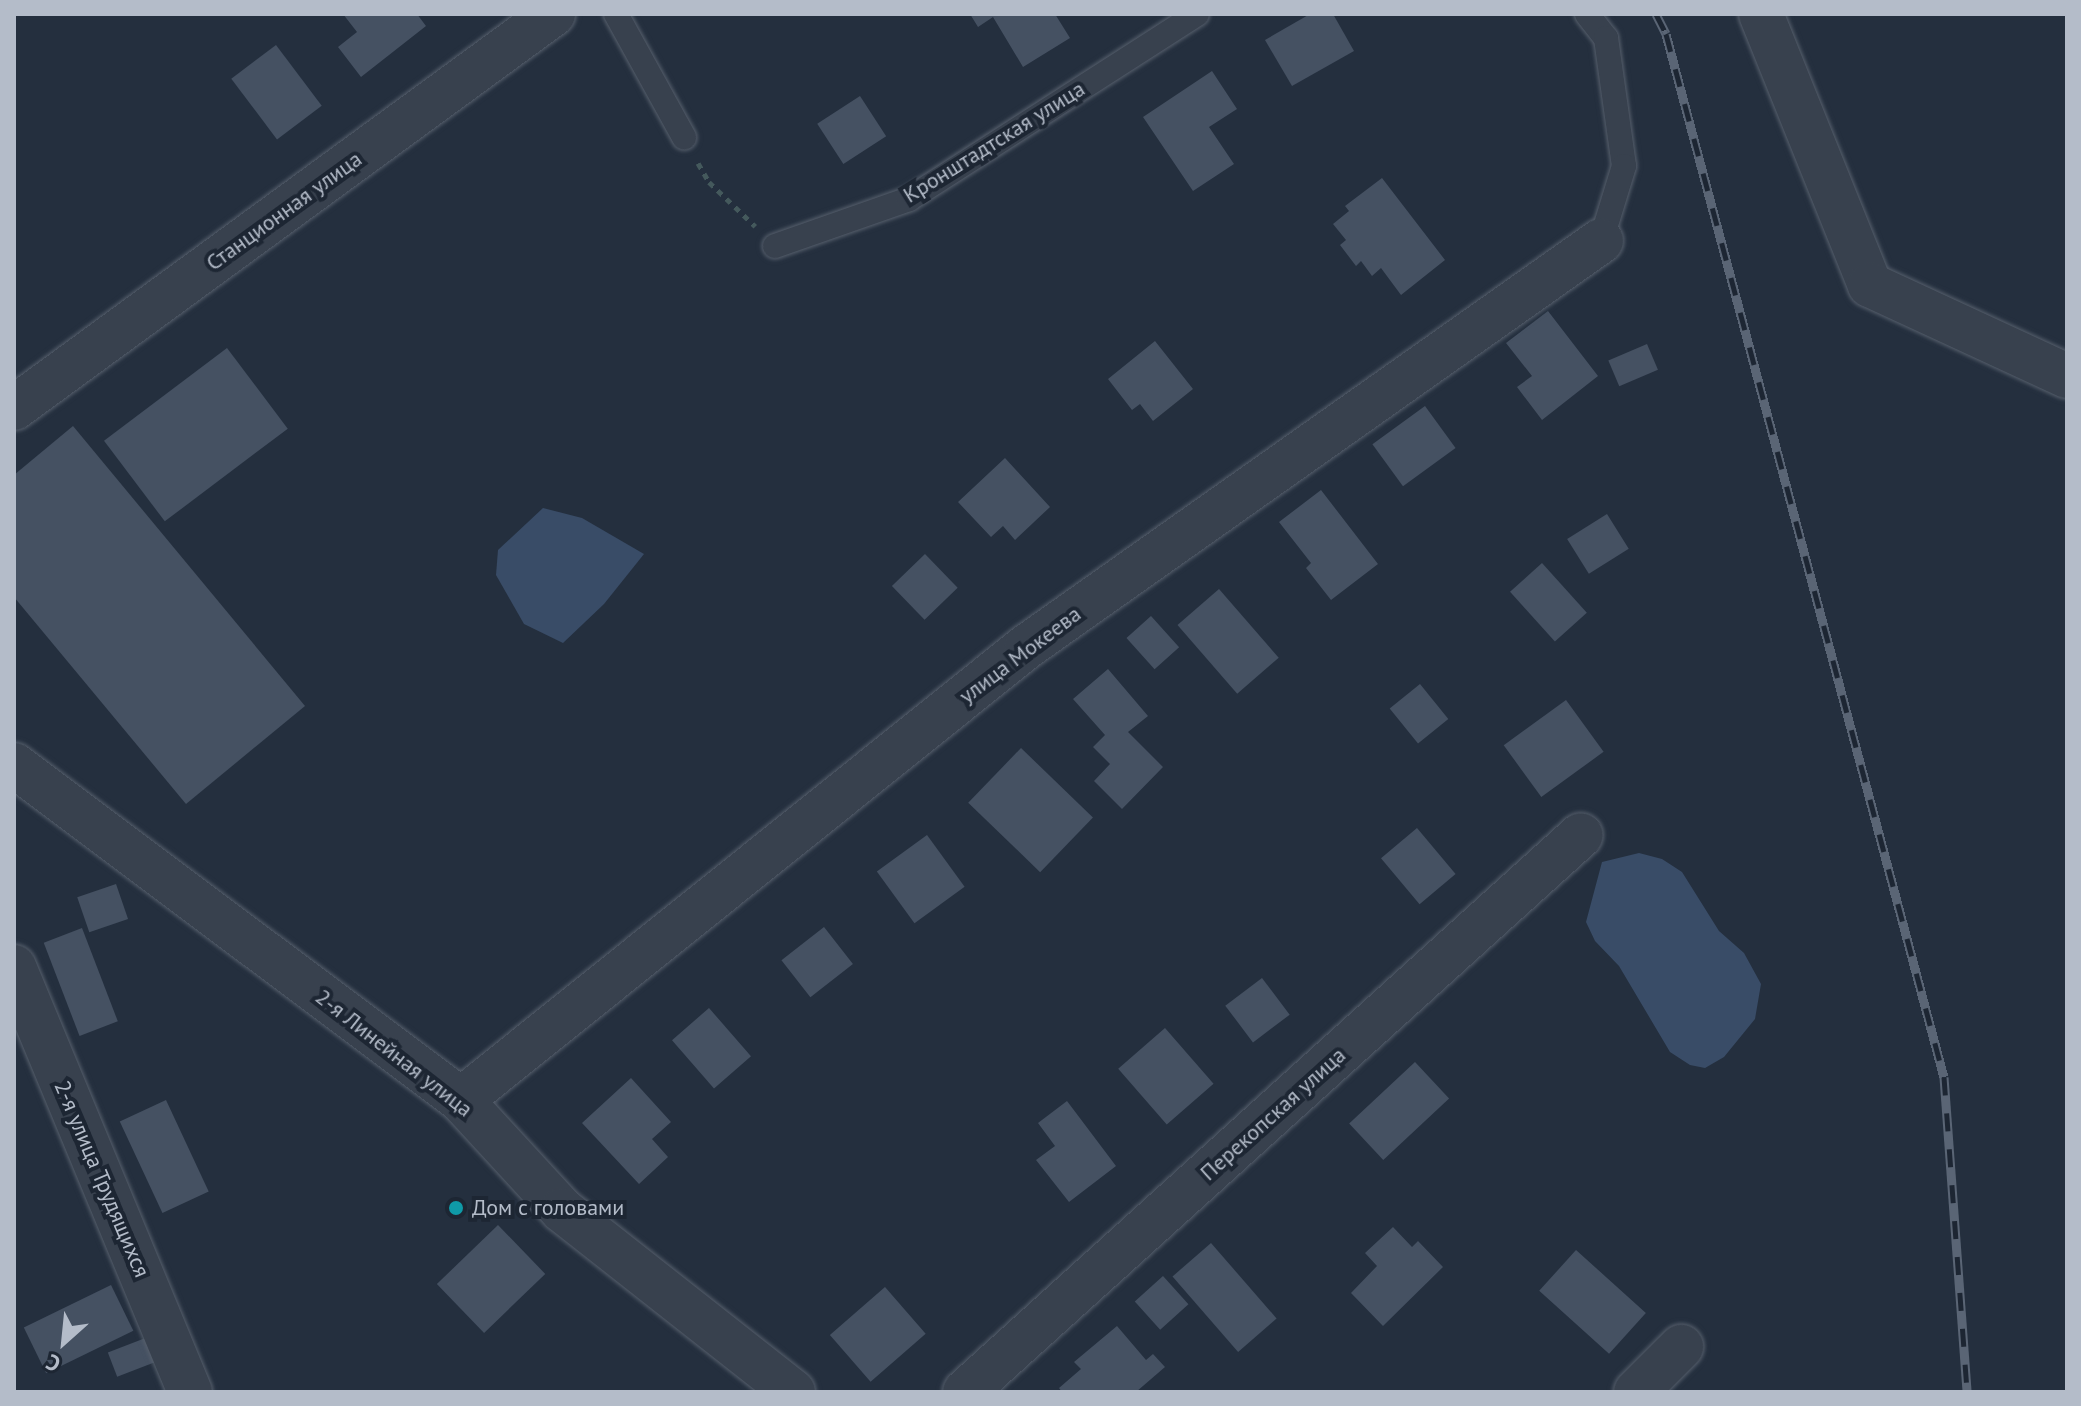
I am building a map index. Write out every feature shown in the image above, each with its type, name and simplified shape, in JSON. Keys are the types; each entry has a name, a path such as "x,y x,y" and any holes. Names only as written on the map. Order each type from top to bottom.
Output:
{"street":[{"name":"Станционная улица","path":"14,408 553,14"},
{"path":"1761,14 1870,285 2067,376"},
{"name":"улица Мокеева","path":"461,1100 1026,647 1601,241"},
{"name":"2-я Линейная улица","path":"14,765 461,1100 562,1210 793,1392"},
{"name":"Перекопская улица","path":"965,1392 1581,835"},
{"name":"2-я улица Трудящихся","path":"14,967 190,1392"},
{"path":"1636,1392 1681,1347"}],"lane":[{"path":"616,14 684,137"},
{"name":"Кронштадтская улица","path":"775,246 909,199 1197,14"},
{"path":"1587,14 1606,38 1624,166 1601,241"}],"path":[{"path":"684,137 709,182 775,246"}],"water":[{"path":"543,508 582,518 644,554 604,604 563,643 524,624 496,575 498,550"},
{"path":"1639,853 1662,859 1682,872 1719,931 1744,953 1761,984 1755,1019 1724,1057 1705,1068 1690,1065 1670,1052 1619,966 1595,941 1586,922 1602,862"}],"building":[{"path":"343,14 417,14 426,26 361,77 338,47 357,32"},
{"path":"970,14 1055,14 1070,38 1023,67 993,17 978,27"},
{"path":"1310,14 1333,14 1354,51 1292,86 1265,40"},
{"path":"276,45 322,106 277,139 231,79"},
{"path":"1212,71 1237,109 1209,127 1234,164 1193,191 1143,117"},
{"path":"860,96 886,136 843,164 817,124"},
{"path":"1382,178 1445,260 1401,295 1381,268 1372,276 1361,261 1356,266 1340,245 1346,240 1333,224 1349,211 1345,206"},
{"path":"1548,311 1598,376 1542,420 1517,387 1532,376 1506,343"},
{"path":"1155,341 1193,389 1153,421 1140,404 1132,410 1108,379"},
{"path":"1647,344 1658,370 1619,386 1608,360"},
{"path":"227,348 288,429 165,521 104,441"},
{"path":"1425,406 1456,448 1403,486 1372,444"},
{"path":"73,426 305,706 186,804 14,597 14,475"},
{"path":"1005,458 1050,507 1015,540 1003,526 991,537 958,502"},
{"path":"1321,490 1378,564 1331,600 1306,568 1311,563 1279,522"},
{"path":"1607,514 1629,549 1589,574 1567,539"},
{"path":"925,554 958,588 925,620 892,586"},
{"path":"1542,563 1587,613 1555,642 1510,592"},
{"path":"1219,589 1279,658 1237,694 1177,625"},
{"path":"1151,616 1179,647 1155,669 1126,638"},
{"path":"1108,669 1148,716 1128,732 1163,767 1122,809 1094,781 1110,764 1093,747 1105,735 1073,699"},
{"path":"1420,684 1448,719 1418,744 1390,709"},
{"path":"1566,700 1604,752 1541,797 1504,745"},
{"path":"1021,748 1093,817 1040,872 968,803"},
{"path":"1417,828 1456,874 1420,904 1381,858"},
{"path":"927,835 965,887 914,923 877,871"},
{"path":"116,884 128,919 89,932 77,897"},
{"path":"824,927 853,964 810,997 781,960"},
{"path":"82,928 118,1021 80,1036 44,943"},
{"path":"1262,978 1290,1015 1253,1042 1225,1006"},
{"path":"709,1008 751,1056 714,1088 672,1040"},
{"path":"1165,1028 1214,1084 1167,1125 1118,1069"},
{"path":"1415,1062 1449,1099 1383,1160 1349,1123"},
{"path":"631,1078 671,1122 652,1139 668,1157 639,1184 582,1123"},
{"path":"166,1100 209,1192 162,1213 120,1122"},
{"path":"1067,1101 1116,1166 1069,1202 1036,1160 1055,1146 1038,1123"},
{"path":"498,1225 545,1274 484,1333 437,1284"},
{"path":"1393,1227 1412,1247 1418,1241 1443,1267 1383,1326 1351,1293 1377,1266 1365,1253"},
{"path":"1211,1243 1277,1318 1238,1352 1173,1276"},
{"path":"1576,1250 1646,1313 1609,1354 1539,1291"},
{"path":"1163,1276 1188,1304 1160,1330 1135,1301"},
{"path":"111,1285 133,1331 46,1373 24,1328"},
{"path":"885,1287 926,1334 871,1382 830,1335"},
{"path":"1117,1326 1146,1360 1153,1354 1165,1367 1136,1392 1062,1392 1059,1388 1081,1369 1074,1362"},
{"path":"148,1337 157,1361 117,1377 108,1352"}],"railway":[{"path":"1656,14 1666,34 1944,1077 1967,1392"}],"place":[{"name":"Дом с головами","path":"456,1208"}]}
